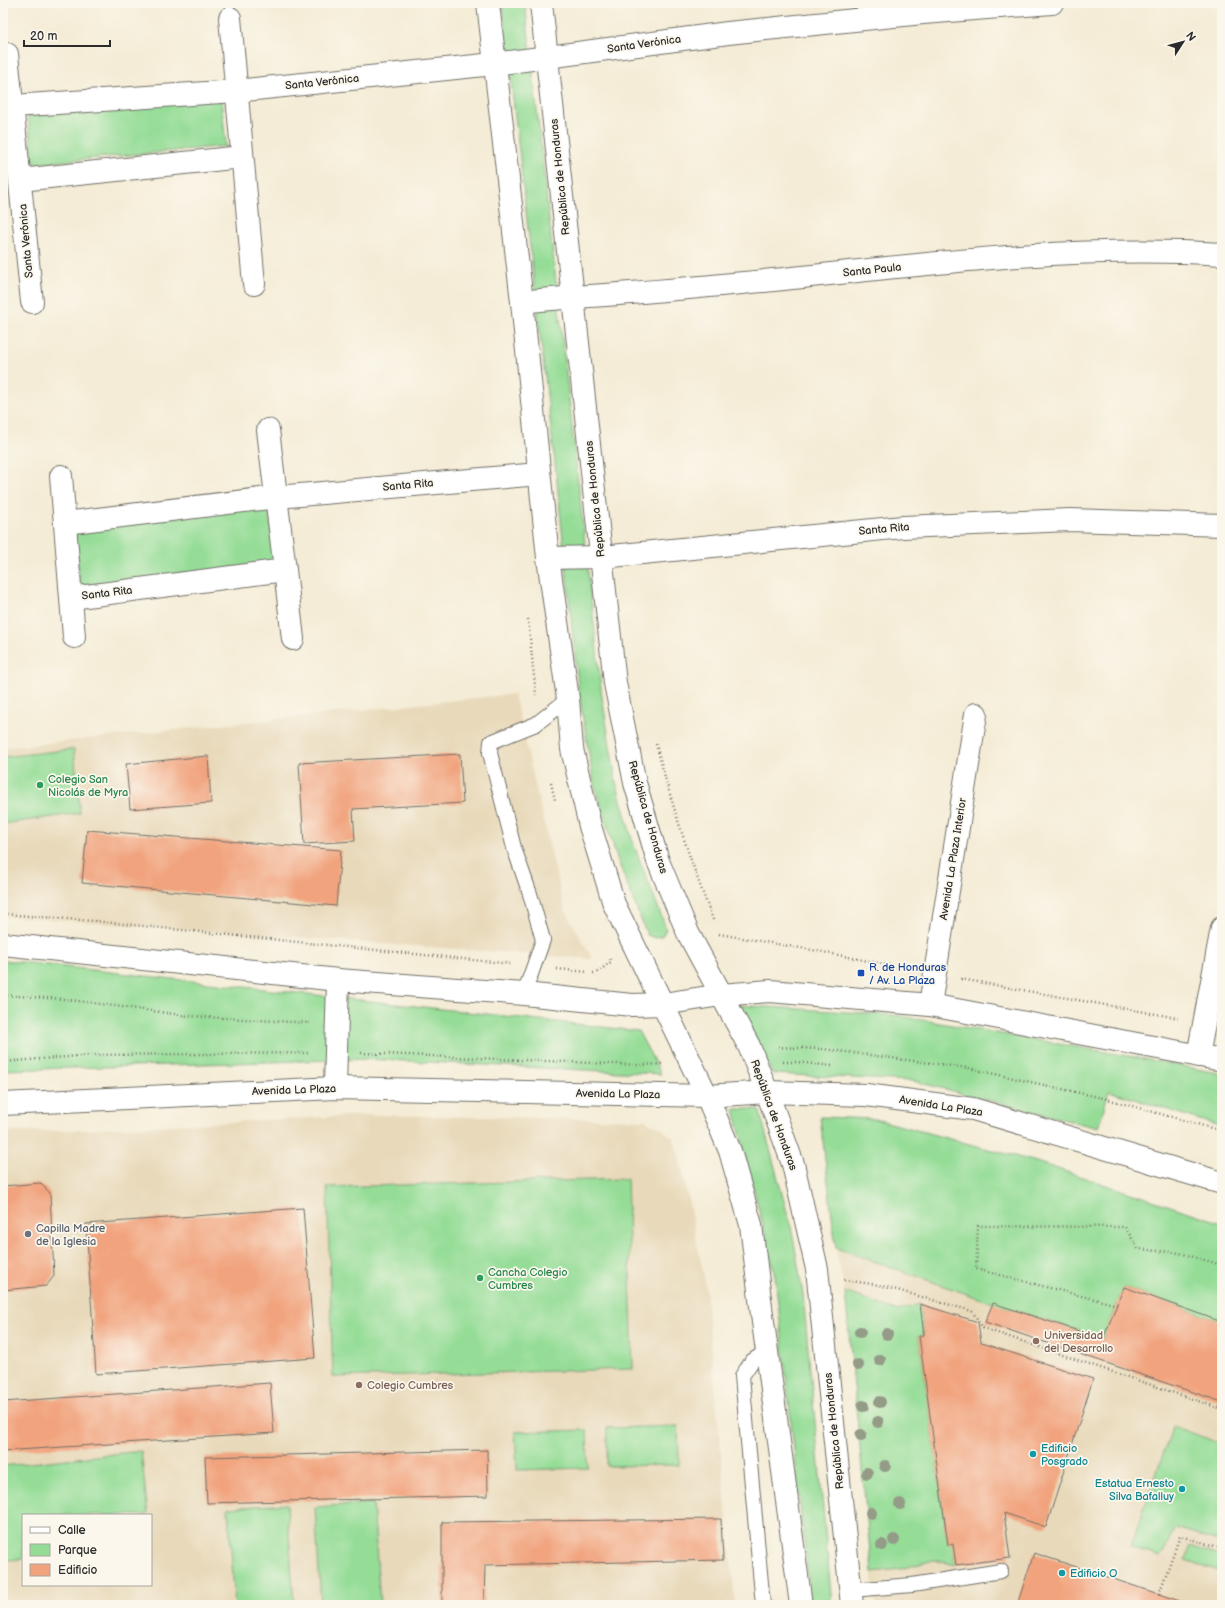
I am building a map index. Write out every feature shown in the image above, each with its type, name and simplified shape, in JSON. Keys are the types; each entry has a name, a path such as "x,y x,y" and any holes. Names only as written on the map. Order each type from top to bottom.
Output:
{"street":[{"path":"488,3 522,302 548,558 568,699 572,749 590,826 614,904 707,1096 730,1151 751,1225 801,1605"},
{"name":"República de Honduras","path":"541,3 615,683 635,783 658,861 688,934 749,1046 793,1164 818,1277 852,1598"},
{"name":"Santa Verónica","path":"13,106 236,91 494,64 728,32 923,12 1052,3"},
{"path":"230,18 254,284"},
{"name":"Santa Verónica","path":"7,54 32,302"},
{"path":"20,180 242,156"},
{"name":"Santa Paula","path":"522,302 699,288 977,259 1058,253 1139,251 1222,254"},
{"path":"268,430 293,639"},
{"name":"Santa Rita","path":"65,523 277,496 539,474"},
{"name":"Santa Rita","path":"61,476 74,637"},
{"name":"Santa Rita","path":"548,558 602,557 903,527 1070,520 1222,525"},
{"name":"Santa Rita","path":"71,598 285,570"},
{"name":"Avenida La Plaza Interior","path":"930,1005 976,714"},
{"path":"1198,1056 1222,928"},
{"path":"3,944 338,980 524,994 632,1005 663,1004 721,995 770,991 930,1005 1222,1060"},
{"path":"335,1088 338,980"},
{"name":"Avenida La Plaza","path":"3,1104 335,1088 707,1096 767,1092 866,1095 973,1109 1222,1183"}],"lane":[{"path":"524,994 543,940 530,894 514,848 490,753 492,742 536,724 568,699"},
{"path":"764,1605 742,1376 752,1361 767,1351"},
{"path":"852,1598 912,1585 1001,1571"}],"path":[{"path":"655,742 676,817 693,869 716,926"},
{"path":"3,914 94,921 596,973 611,962"},
{"path":"718,934 818,951 935,975 1204,1022"},
{"path":"3,995 63,999 190,1016 337,1025"},
{"path":"749,1046 823,1049 968,1068 1107,1099 1222,1131"},
{"path":"1117,1305 976,1269 978,1226 1125,1227 1138,1249 1180,1253 1222,1265"},
{"path":"818,1277 879,1285 972,1311 983,1328 1222,1409"},
{"path":"1159,1594 1180,1536 1222,1548"}],"shaded area":[{"name":"Colegio San Nicolás de Myra","path":"514,694 564,908 592,959 3,916 3,748"},
{"name":"Colegio Cumbres","path":"367,1115 645,1120 662,1129 673,1138 679,1156 705,1281 735,1605 3,1605 3,1132 56,1131"},
{"name":"Universidad del Desarrollo","path":"820,1117 875,1119 1033,1161 1222,1223 1222,1605 876,1605 845,1292 836,1248"}],"green space":[{"path":"502,3 525,3 602,697 616,782 633,843 666,928 663,935 655,938 647,935 618,861 594,784 579,694 556,472"},
{"path":"221,98 226,146 33,164 28,116"},
{"path":"268,506 275,563 80,586 74,529"},
{"name":"Colegio San Nicolás de Myra","path":"74,749 80,813 3,824 3,757"},
{"path":"3,960 638,1031 661,1074 368,1059 3,1070"},
{"path":"737,1005 894,1015 1222,1074 1222,1127 1109,1091 1098,1128 913,1081 773,1074"},
{"path":"734,1109 759,1109 792,1231 803,1294 832,1605 811,1605 775,1275"},
{"path":"820,1117 875,1119 1033,1161 1222,1223 1222,1322 1124,1287 1103,1339 993,1303 836,1248"},
{"name":"Cancha Colegio Cumbres","path":"627,1179 633,1369 333,1377 327,1187"},
{"path":"845,1292 898,1311 920,1304 924,1335 919,1336 948,1544 953,1544 956,1565 934,1560 900,1569 872,1572"},
{"path":"678,1426 679,1465 607,1466 607,1428"},
{"path":"1173,1426 1222,1444 1222,1542 1176,1528 1160,1557 1130,1547"},
{"path":"587,1430 588,1468 517,1470 515,1432"},
{"path":"141,1451 148,1514 22,1514 22,1559 8,1560 3,1516 3,1466"},
{"path":"373,1503 380,1605 321,1605 315,1507"},
{"path":"287,1504 294,1605 235,1605 228,1508"},
{"path":"1191,1546 1222,1557 1222,1572 1185,1560"}],"building":[{"path":"460,754 463,803 353,809 355,841 304,844 299,763"},
{"path":"208,756 211,803 130,809 126,764"},
{"path":"87,830 341,850 336,906 82,883"},
{"name":"Capilla Madre de la Iglesia","path":"40,1183 50,1193 54,1276 46,1286 3,1290 3,1186"},
{"path":"303,1208 315,1358 96,1374 86,1224"},
{"path":"1124,1287 1222,1322 1222,1402 985,1322 993,1303 1103,1339"},
{"path":"920,1304 978,1322 981,1343 1093,1379 1046,1527 1004,1513 1010,1558 956,1565 953,1544 948,1545 919,1336 924,1335"},
{"path":"270,1383 274,1433 3,1451 3,1402"},
{"path":"487,1450 488,1496 207,1503 205,1457"},
{"path":"721,1519 723,1560 485,1565 484,1605 442,1605 442,1522"},
{"name":"Edificio O","path":"1034,1553 1192,1605 1017,1605"}],"place":[{"name":"Colegio San Nicolás de Myra","path":"40,785"},
{"name":"R. de Honduras / Av. La Plaza","path":"861,973"},
{"name":"Capilla Madre de la Iglesia","path":"28,1234"},
{"name":"Cancha Colegio Cumbres","path":"480,1278"},
{"name":"Universidad del Desarrollo","path":"1036,1341"},
{"name":"Colegio Cumbres","path":"359,1385"},
{"name":"Edificio Posgrado","path":"1033,1454"},
{"name":"Estatua Ernesto Silva Bafalluy","path":"1182,1489"},
{"name":"Edificio O","path":"1062,1573"}]}
